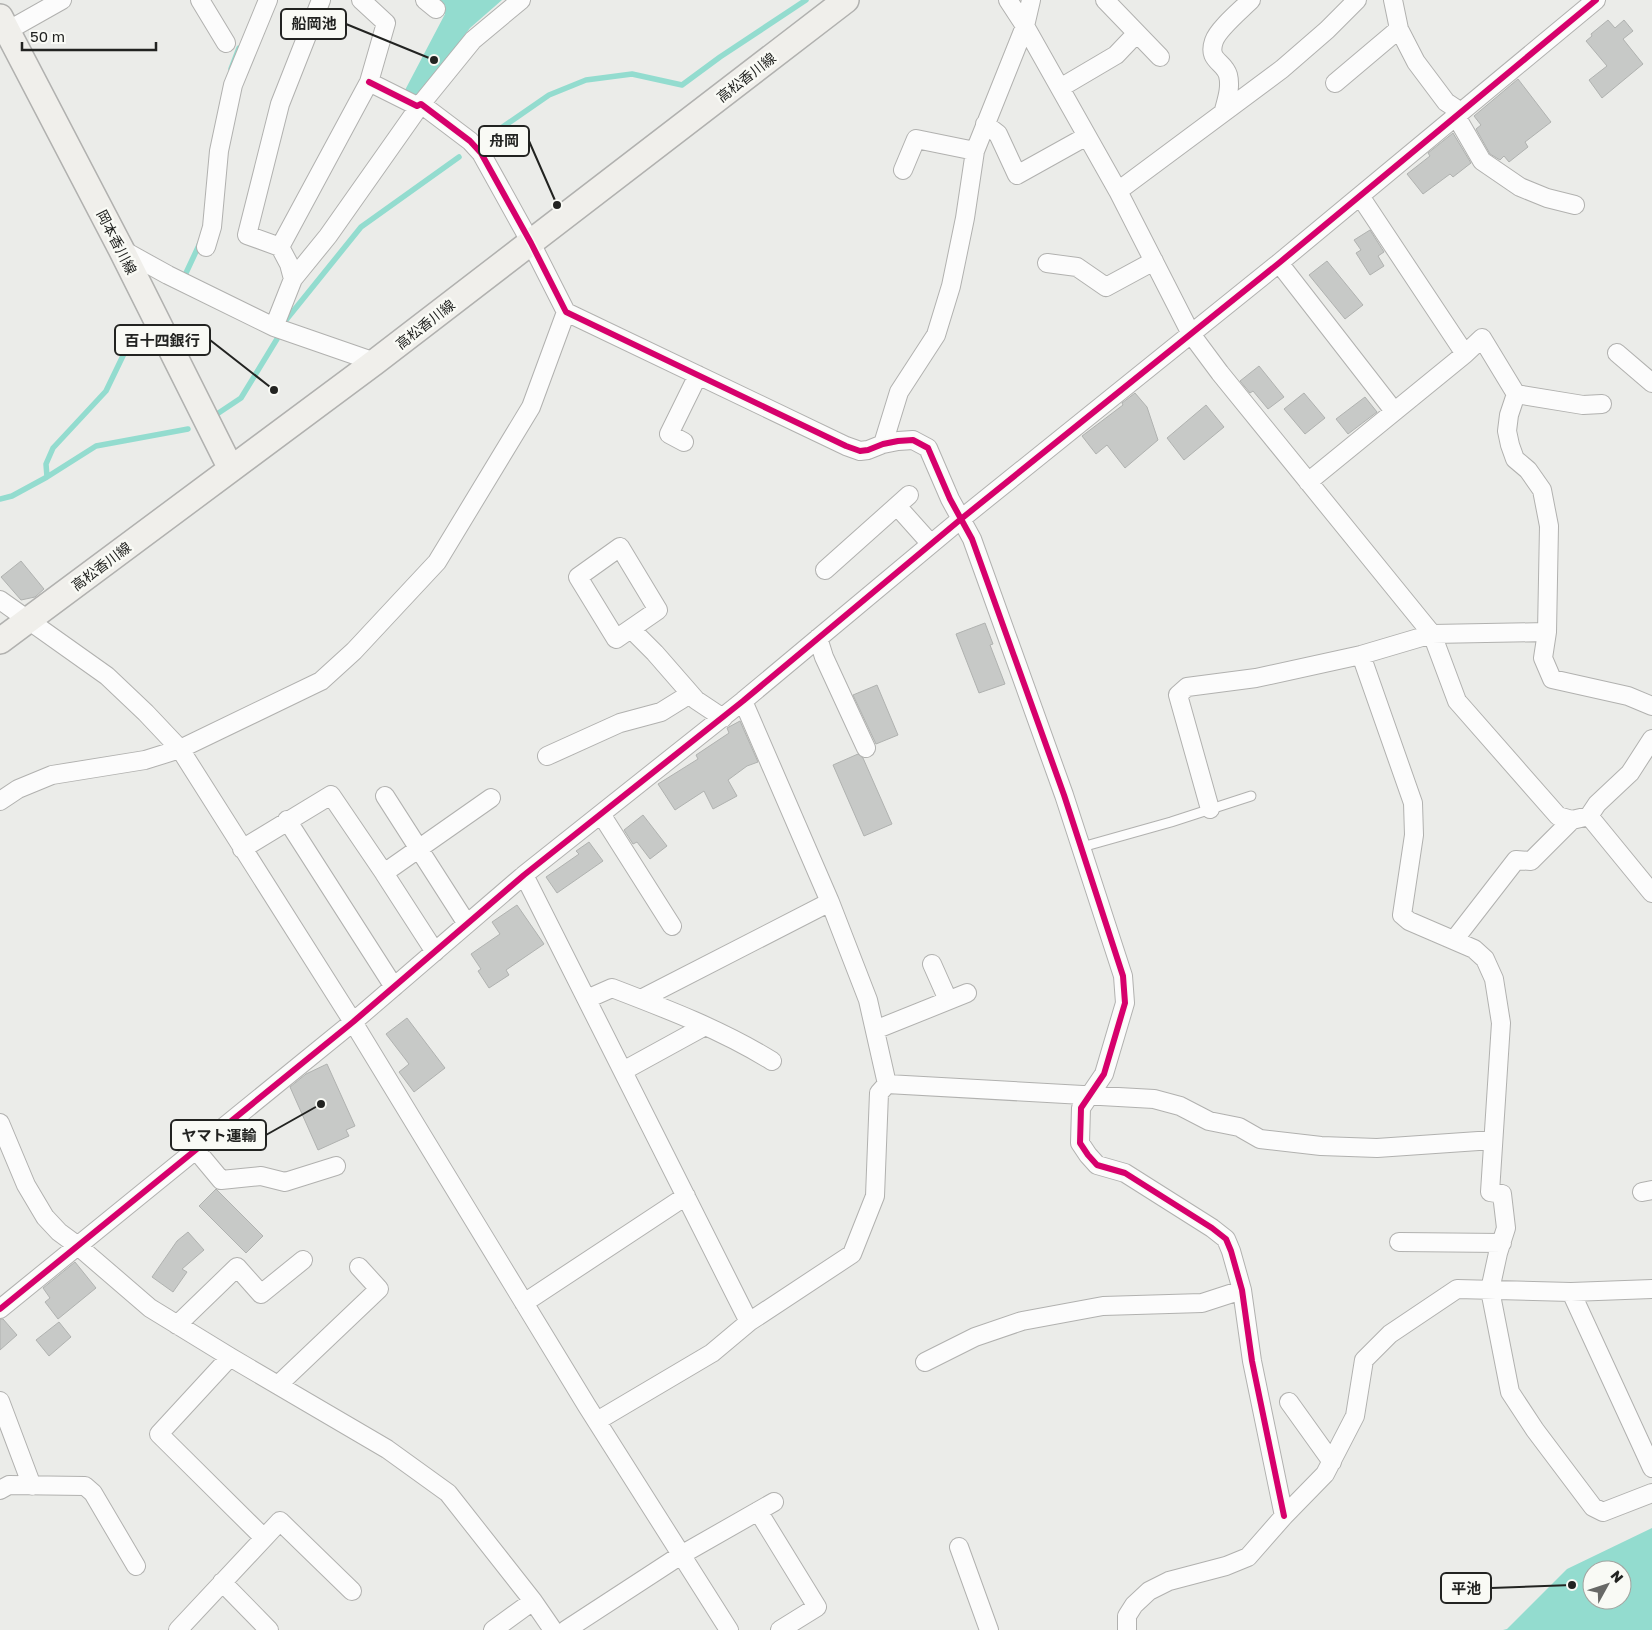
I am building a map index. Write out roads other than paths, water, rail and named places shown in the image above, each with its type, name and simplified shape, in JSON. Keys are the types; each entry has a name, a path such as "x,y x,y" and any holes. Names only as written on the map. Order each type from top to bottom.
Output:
{"main road":[{"name":"高松香川線","path":"0,641 375,362 846,0"},
{"name":"岡本香川線","path":"2,21 121,249 231,469"}],"street":[{"path":"2,21 62,0"},
{"path":"200,0 226,43"},
{"path":"206,247 212,227 218,151 233,85 268,0"},
{"path":"294,279 290,264 280,247 247,235 280,104 321,0"},
{"path":"280,247 369,82 386,22 361,0"},
{"path":"274,327 294,279 328,236 421,104 473,40 521,0"},
{"path":"1008,0 1088,136 1191,334 1220,373 1432,634 1457,701 1558,816 1580,818 1652,893"},
{"path":"882,444 899,392 936,335 952,286 966,218 975,151 1025,26 1031,0"},
{"path":"1105,0 1160,57"},
{"path":"1224,110 1229,84 1227,72 1215,60 1212,52 1214,40 1250,0"},
{"path":"1118,191 1224,110 1282,69 1327,30 1357,0"},
{"path":"1393,0 1399,29 1416,62 1446,102 1459,114 1482,161 1520,187 1546,198 1576,205"},
{"path":"0,1309 353,1022 524,875 743,701 961,518 1191,334 1596,0"},
{"path":"1335,83 1399,29"},
{"path":"1060,88 1116,55 1136,34"},
{"path":"369,82 416,106 421,104"},
{"path":"421,104 470,141 481,154 531,243 566,312 846,446 860,451 882,444 913,440 928,448 950,499 972,539 1082,847 1123,976 1125,1003 1104,1074 1081,1108 1080,1142 1097,1165 1125,1173 1212,1228 1226,1239 1242,1290 1252,1361 1284,1516"},
{"path":"985,124 998,134 1017,175 1088,136"},
{"path":"903,170 916,139 975,151"},
{"path":"1360,196 1465,354"},
{"path":"121,249 168,275 274,327 375,362"},
{"path":"1047,263 1076,267 1106,288 1154,261"},
{"path":"1279,262 1394,411"},
{"path":"0,801 18,789 52,775 146,760 180,749 321,680 354,651 438,562 531,407 566,312"},
{"path":"1308,482 1482,338 1516,394 1583,405 1602,404"},
{"path":"1616,354 1649,374"},
{"path":"684,442 669,434 698,376"},
{"path":"1516,394 1509,415 1508,431 1510,445 1515,460 1528,470 1542,490 1548,526 1547,632 1542,658 1552,679 1628,696 1652,706"},
{"path":"825,570 903,501 931,544"},
{"path":"620,547 658,610 631,629 616,639 578,576 620,547"},
{"path":"0,600 107,676 180,749 353,1022 596,1421 729,1630"},
{"path":"631,629 655,652 696,700 722,718"},
{"path":"1210,809 1178,695 1188,687 1256,678 1361,655 1432,634 1547,632"},
{"path":"818,638 824,657 866,748"},
{"path":"1361,655 1412,803 1414,835 1402,915 1409,921 1474,949 1485,959 1494,979 1501,1023 1490,1192 1502,1194 1506,1228 1490,1290 1510,1392 1531,1425 1593,1508 1603,1512 1652,1492"},
{"path":"547,756 620,723 661,712 690,694"},
{"path":"743,701 830,902 868,1000 887,1084"},
{"path":"1454,940 1516,860 1531,861 1597,804 1630,773 1652,739"},
{"path":"242,849 331,795 435,952"},
{"path":"385,796 467,924"},
{"path":"384,873 491,798"},
{"path":"601,814 672,926"},
{"path":"287,820 394,987"},
{"path":"524,875 749,1322"},
{"path":"641,999 830,902"},
{"path":"932,964 948,1000"},
{"path":"587,1000 612,988 705,1026 772,1060"},
{"path":"875,1030 967,993"},
{"path":"623,1071 705,1026"},
{"path":"887,1084 1154,1099 1180,1106 1209,1121 1239,1127 1260,1139 1321,1146 1377,1148 1493,1140"},
{"path":"596,1421 712,1353 749,1322 852,1254 875,1196 879,1093 887,1084"},
{"path":"0,1123 26,1185 45,1217 59,1232 150,1308 387,1449 448,1493 533,1601 553,1630"},
{"path":"196,1150 221,1180 261,1176 285,1182 336,1166"},
{"path":"524,1302 686,1196"},
{"path":"1399,1242 1502,1243"},
{"path":"177,1325 237,1267 261,1294 303,1260"},
{"path":"278,1385 379,1289 359,1267"},
{"path":"1127,1630 1127,1616 1134,1605 1149,1592 1168,1581 1226,1566 1248,1557 1325,1474 1355,1416 1364,1360 1390,1334 1457,1289 1571,1292 1652,1289"},
{"path":"924,1362 975,1337 1022,1321 1103,1306 1202,1303 1242,1290"},
{"path":"1571,1292 1652,1468"},
{"path":"230,1357 159,1434 264,1538"},
{"path":"0,1401 32,1486"},
{"path":"1289,1402 1332,1462"},
{"path":"0,1490 9,1486 85,1486 93,1493 136,1566"},
{"path":"566,1630 681,1555 774,1502"},
{"path":"758,1511 818,1607 780,1630"},
{"path":"189,1626 222,1582 280,1521 352,1590"},
{"path":"959,1548 989,1630"},
{"path":"222,1582 270,1630"},
{"path":"492,1630 533,1601"}],"lane":[{"path":"1082,847 1252,796"}],"water":[{"path":"429,0 502,0 470,28 416,100 404,92 445,14"},
{"path":"1652,1528 1652,1630 1503,1630 1507,1629 1567,1569 1582,1562 1582,1610 1632,1610 1632,1560 1586,1560"}],"waterway":[{"path":"481,142 549,95 586,80 632,74 682,85 720,57 806,0"},
{"path":"231,69 239,48"},
{"path":"286,320 361,227 459,157"},
{"path":"186,273 200,243"},
{"path":"47,477 46,464 53,448 106,391 134,333"},
{"path":"217,414 241,398 277,339"},
{"path":"0,499 12,496 47,477 96,446 188,429"}],"place":[{"name":"船岡池","path":"434,60"},
{"name":"舟岡","path":"557,205"},
{"name":"百十四銀行","path":"274,390"},
{"name":"ヤマト運輸","path":"321,1104"},
{"name":"平池","path":"1572,1585"}]}
